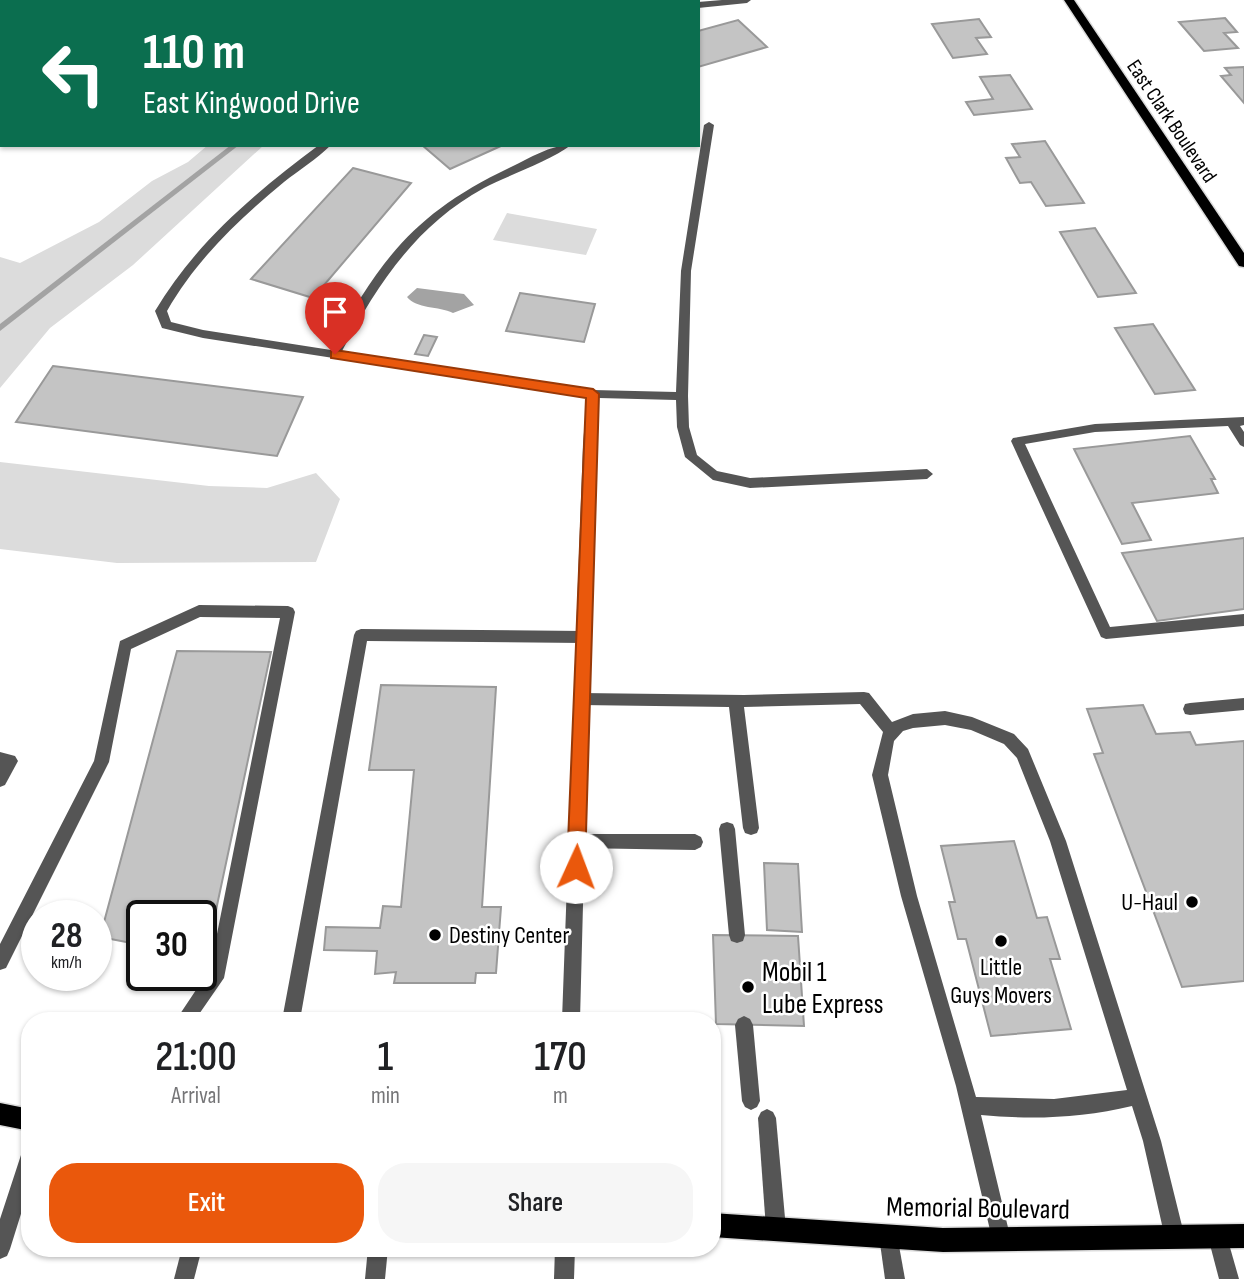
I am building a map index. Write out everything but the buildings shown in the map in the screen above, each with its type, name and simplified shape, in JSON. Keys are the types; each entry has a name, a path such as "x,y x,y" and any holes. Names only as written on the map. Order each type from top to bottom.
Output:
{"main road":[{"name":"East Clark Boulevard","path":"1069,0 1244,263"},
{"path":"0,1114 21,1118"},
{"name":"Memorial Boulevard","path":"721,1226 943,1240 1244,1236"}],"street":[{"path":"700,5 747,0"},
{"path":"709,125 686,271 682,396 683,427 691,457 713,475 750,483 927,474"},
{"path":"323,147 235,220 182,275 160,311 166,325 203,334 593,394 682,396"},
{"path":"335,354 363,300 405,246 431,219 498,177 562,147"},
{"path":"571,1012 593,394"},
{"path":"1244,442 1238,422 1095,428 1017,441 1106,633 1244,620"},
{"path":"0,962 101,762 125,645 199,611 288,612 218,972 190,1012"},
{"path":"292,1012 361,635 583,637"},
{"path":"581,699 736,701 864,698 892,733"},
{"path":"736,701 751,828"},
{"path":"1190,709 1244,704"},
{"path":"1001,1240 970,1105 909,896 880,775 884,750 892,733 898,726 912,720 946,718 994,731 1009,739 1023,754 1058,841 1152,1141 1175,1238"},
{"path":"0,759 10,761 0,780"},
{"path":"727,829 737,936"},
{"path":"576,841 695,842"},
{"path":"744,1025 751,1101"},
{"path":"970,1105 1012,1110 1099,1106 1138,1096"},
{"path":"767,1118 776,1229"},
{"path":"0,1249 21,1183"},
{"path":"889,1236 895,1279"},
{"path":"1218,1237 1229,1279"},
{"path":"184,1279 190,1257"},
{"path":"375,1279 377,1257"},
{"path":"564,1279 565,1257"}],"shaded area":[{"path":"206,147 262,147 133,265 50,328 0,388 0,257 20,263 99,222 152,181 188,162"},
{"path":"507,213 597,229 586,255 493,240"},
{"path":"417,288 464,294 474,305 453,313 416,304 407,297"},
{"path":"0,462 209,486 267,488 316,473 340,499 316,562 117,563 0,549"}],"waterway":[{"path":"0,328 233,147"}],"place":[{"name":"U-Haul","path":"1192,902"},
{"name":"Destiny Center","path":"435,935"},
{"name":"Little Guys Movers","path":"1001,941"},
{"name":"Mobil 1 Lube Express","path":"748,987"}],"route":[{"path":"335,354 593,394 589,444 576,867"}]}
